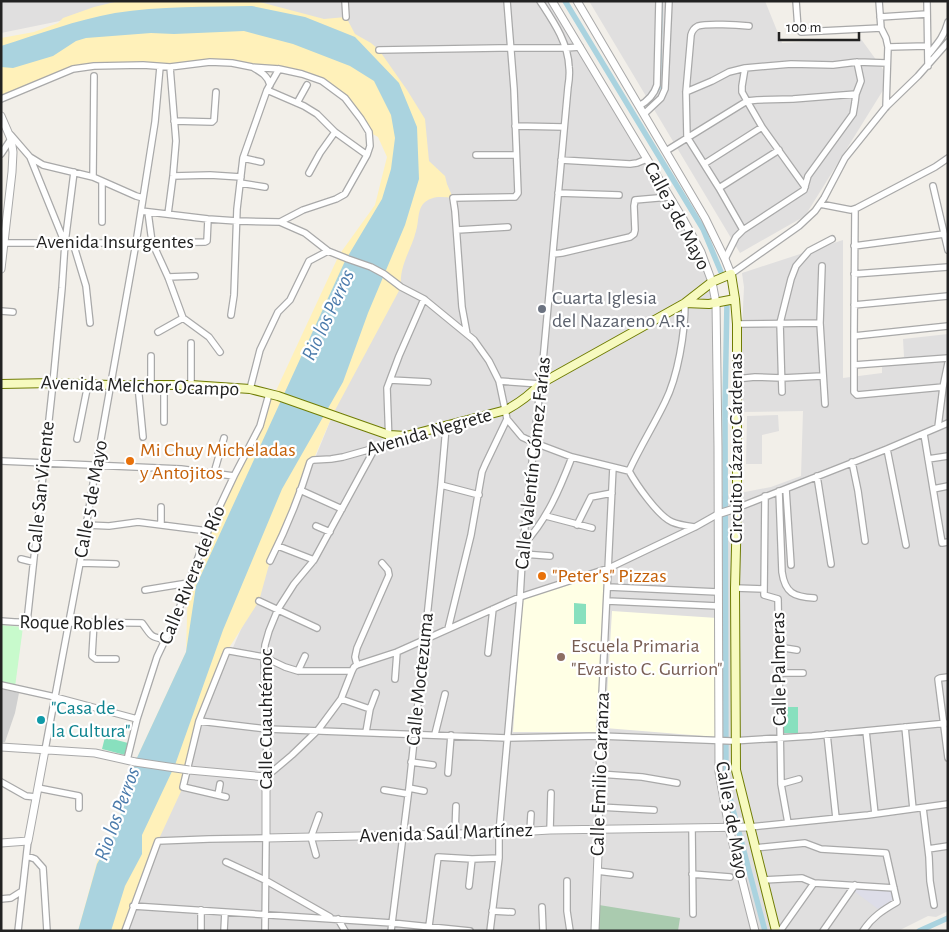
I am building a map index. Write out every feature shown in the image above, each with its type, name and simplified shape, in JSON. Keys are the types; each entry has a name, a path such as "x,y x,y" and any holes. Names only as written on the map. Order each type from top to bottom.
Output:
{"main road":[{"name":"Avenida Negrete","path":"406,436 506,410 531,394 540,384 684,303 712,282 731,274"},
{"name":"Circuito Lázaro Cárdenas","path":"731,274 737,324 733,509 735,588 734,741 739,828 755,848 778,931"},
{"path":"684,303 709,304 735,300"},
{"name":"Avenida Melchor Ocampo","path":"1,384 191,385 250,389 333,414 389,435 406,436"}],"street":[{"path":"345,1 346,17"},
{"path":"467,334 462,307 453,198 515,197 518,193 514,89 507,1"},
{"name":"Calle Valentín Gómez Farías","path":"490,931 499,858 499,833 523,554 568,87 569,66 566,48 540,1"},
{"name":"Calle 3 de Mayo","path":"552,1 683,219 701,252 712,282 716,303 720,514 718,606 721,740 719,772 739,828 755,931"},
{"name":"Circuito Lázaro Cárdenas","path":"576,1 705,218 731,274"},
{"path":"639,106 647,102 655,92 657,85 659,1"},
{"path":"644,114 661,98 665,89 669,1"},
{"path":"796,1 798,29 801,32 881,28"},
{"path":"879,1 881,28 888,47 886,106"},
{"path":"927,1 928,66"},
{"path":"880,17 927,14"},
{"path":"928,55 941,39 948,22"},
{"path":"743,230 720,188 687,137 686,92 692,31 704,25 749,26"},
{"path":"731,274 799,226 815,211 845,158 886,106 928,66 948,42"},
{"path":"888,47 928,46"},
{"path":"379,50 580,47"},
{"path":"1,99 73,69 94,66 170,67 210,62 232,63 279,69 322,81 345,98 361,119 369,132 370,146 345,194 303,210 280,222"},
{"path":"725,259 736,237 743,230 804,190 808,176 853,114 856,94 861,81 857,62"},
{"path":"686,92 729,72 745,68 791,64 888,63"},
{"name":"Calle 5 de Mayo","path":"18,931 28,841 80,563 136,243 155,122 160,67"},
{"path":"168,214 176,142 170,67"},
{"path":"231,315 234,295 236,221 243,158 269,81 264,74 252,67"},
{"path":"745,68 742,92 747,102 762,127 805,187"},
{"path":"268,87 279,69"},
{"path":"92,177 94,76"},
{"path":"297,103 307,85"},
{"path":"268,87 317,114 335,132 367,155"},
{"path":"174,121 212,122 214,120 216,92"},
{"path":"666,151 747,102 856,94"},
{"path":"1,116 11,140 13,152 1,269"},
{"path":"515,126 564,127"},
{"path":"704,164 762,127"},
{"path":"8,132 30,158 65,243"},
{"path":"309,173 335,132"},
{"path":"1,154 11,140"},
{"path":"720,188 779,150"},
{"path":"476,155 516,155"},
{"path":"30,158 43,164 92,177 143,198"},
{"path":"243,158 261,162"},
{"path":"820,204 850,210 855,209 935,167 948,158"},
{"path":"561,160 630,164 647,159"},
{"name":"Calle San Vicente","path":"27,622 53,383 65,243 74,172"},
{"path":"173,176 210,175 240,180 265,187"},
{"path":"102,182 102,222"},
{"path":"933,186 948,250"},
{"path":"558,192 619,195"},
{"path":"553,254 630,237 634,234 635,230 635,200 670,197"},
{"path":"855,209 854,392 857,395 943,387"},
{"path":"141,211 208,219 280,222 305,233 328,251 371,267 384,274 401,287 424,299 467,334 483,352 499,382 508,419 522,436 572,457 629,471 636,484 664,518 673,523 695,527"},
{"path":"148,212 152,242 168,277 183,318 209,336 220,352"},
{"name":"Avenida Insurgentes","path":"3,242 205,242 207,240 208,219"},
{"path":"457,230 508,228"},
{"path":"854,246 944,234"},
{"path":"782,392 780,323 790,279 796,266 808,251 832,239"},
{"path":"73,243 86,286 90,323"},
{"path":"250,389 260,350 278,312 290,300 308,261 328,251"},
{"path":"822,266 820,323 825,404"},
{"path":"854,274 948,267"},
{"path":"168,277 195,276"},
{"path":"854,305 948,296"},
{"path":"389,444 387,395 390,380 424,299"},
{"path":"629,471 666,401 676,376 685,315 684,303"},
{"path":"1,311 13,312"},
{"path":"158,332 183,318"},
{"path":"737,324 820,323"},
{"path":"854,336 948,326"},
{"path":"191,343 191,385"},
{"path":"150,385 151,356"},
{"path":"854,365 948,358"},
{"path":"938,427 948,364"},
{"path":"736,379 822,376"},
{"path":"390,380 428,382"},
{"path":"499,382 540,384"},
{"path":"77,439 88,384"},
{"path":"138,385 143,437"},
{"path":"164,385 164,422"},
{"name":"Calle Rivera del Río","path":"127,760 137,719 157,658 176,617 208,530 260,426 270,394"},
{"path":"448,629 471,535 484,465 508,419"},
{"path":"1,747 95,753 136,762 266,777 318,730 341,699 352,671 357,665 397,652 520,597 609,568 720,514 888,449 948,423"},
{"name":"Calle Moctezuma","path":"391,931 404,835 446,426"},
{"path":"924,434 942,543 948,542"},
{"name":"Avenida Negrete","path":"300,490 310,462 313,460 331,460 343,457 389,444 406,436"},
{"path":"214,473 224,438"},
{"name":"Calle Cuauhtémoc","path":"265,931 267,729 265,645 278,609 294,584 314,560 376,448"},
{"path":"888,449 906,545"},
{"path":"928,459 948,456"},
{"path":"524,545 546,516 560,488 572,457"},
{"path":"1,461 181,469 234,476"},
{"path":"852,462 865,542"},
{"name":"Calle Emilio Carranza","path":"595,931 600,736 614,467"},
{"path":"817,476 831,564"},
{"path":"441,485 478,494"},
{"path":"933,489 948,486"},
{"path":"270,561 278,546 300,490 342,509"},
{"path":"782,490 791,565"},
{"path":"782,490 783,583 790,591 801,597 814,598"},
{"path":"577,525 591,497 612,493"},
{"name":"Calle Palmeras","path":"766,496 764,594 778,599 781,784 788,823"},
{"path":"161,507 161,525"},
{"path":"546,516 592,528"},
{"path":"86,525 109,526 138,522 208,530"},
{"path":"316,526 330,532"},
{"path":"278,546 314,560"},
{"path":"523,554 550,556"},
{"path":"21,559 33,562"},
{"path":"80,563 116,564"},
{"path":"357,665 355,657 357,648 389,575 388,570 382,563"},
{"path":"145,590 188,583"},
{"path":"608,587 718,592"},
{"path":"735,588 764,589"},
{"path":"260,601 318,628"},
{"path":"607,601 718,606"},
{"path":"488,653 493,609"},
{"name":"Roque Robles","path":"1,621 142,623 150,635 166,640"},
{"path":"94,622 92,656 96,659 116,660"},
{"path":"778,647 797,650"},
{"path":"226,797 183,787 198,721 227,651 264,658 298,671 352,671"},
{"path":"395,678 397,652"},
{"path":"298,671 305,656"},
{"path":"779,673 803,673"},
{"path":"948,677 938,679 946,724 948,758"},
{"path":"1,685 137,719"},
{"path":"366,732 370,709 376,693"},
{"path":"435,734 445,694"},
{"path":"341,699 370,709"},
{"path":"198,721 267,729 508,738 600,736 734,741 946,724"},
{"path":"905,727 913,809"},
{"path":"866,731 876,814"},
{"path":"827,734 836,818"},
{"path":"448,773 451,735"},
{"path":"411,762 433,765"},
{"path":"599,774 677,783"},
{"path":"781,784 799,779"},
{"path":"1,782 26,796 36,797"},
{"path":"218,795 220,784"},
{"path":"38,788 79,796 79,808"},
{"path":"384,790 424,790"},
{"path":"550,830 551,793"},
{"path":"739,828 876,814 948,804"},
{"path":"455,834 456,806"},
{"path":"599,807 654,810"},
{"path":"923,808 934,905"},
{"path":"530,832 531,814"},
{"path":"316,856 311,837 319,815"},
{"path":"692,828 694,914"},
{"name":"Avenida Saúl Martínez","path":"133,906 158,841 499,833 550,830 739,828"},
{"path":"1,843 28,841"},
{"path":"755,848 805,843 821,849 886,853 897,902 880,911 869,921 863,931"},
{"path":"928,849 948,846"},
{"path":"27,856 35,859 43,868 46,931"},
{"path":"429,926 438,857 499,858"},
{"path":"469,886 472,859"},
{"path":"226,862 265,880 334,919 345,931"},
{"path":"597,871 630,875"},
{"path":"692,874 730,877"},
{"path":"763,880 802,878 814,883 894,888"},
{"path":"567,880 570,931"},
{"path":"778,931 814,883"},
{"path":"823,931 855,885"},
{"path":"1,899 11,898 22,891"},
{"path":"125,931 133,906 392,922 470,931"},
{"path":"542,907 543,931"},
{"path":"201,910 201,931"},
{"path":"492,911 512,912"},
{"path":"224,912 224,931"}],"shaded area":[{"path":"1,1 158,1 1,33"},
{"path":"183,1 550,1 700,252 713,288 716,386 714,498 771,487 801,476 803,411 741,412 740,370 744,287 742,273 843,240 843,378 882,373 882,364 904,357 903,339 948,334 948,911 936,917 928,916 898,931 124,931 156,824 333,414 419,113"},
{"path":"589,1 765,1 782,43 861,39 890,79 805,216 740,253"},
{"path":"778,415 779,431 762,435 762,464 746,464 747,416"},
{"path":"604,574 597,732 513,732 522,599"},
{"path":"612,611 717,618 716,737 605,728"},
{"path":"1,689 19,693 15,713 5,742 1,742"},
{"path":"857,887 892,890 894,899 878,909 854,891"},
{"path":"599,905 680,918 678,931 598,931"}],"sand":[{"path":"119,1 256,1 324,19 346,17 355,34 379,50 425,119 429,161 445,176 453,198 434,198 426,201 421,207 414,238 402,272 401,287 333,414 270,561 259,601 227,651 199,721 183,787 158,841 125,931 78,931 97,862 116,831 135,762 186,652 188,583 208,531 339,255 375,205 387,157 378,137 369,132 335,90 302,74 232,63 73,69 1,99 1,38 34,32 58,23 63,18 94,7"}],"green space":[{"path":"574,603 586,604 586,624 574,624"},
{"path":"1,625 23,627 15,687 1,684"},
{"path":"784,707 798,707 798,733 784,733"},
{"path":"105,737 128,743 125,755 102,749"}],"water":[{"name":"Rio los Perros","path":"252,6 305,17 355,37 399,83 417,127 419,179 405,225 368,313 343,382 282,489 223,630 175,765 142,835 142,854 125,886 111,931 78,931 97,864 116,831 135,762 186,652 196,586 345,261 382,199 391,169 395,138 391,115 374,81 350,66 293,44 244,31 151,33 86,38 76,41 53,56 13,68 1,67 1,46 72,23 115,13 166,8"}],"waterway":[{"path":"565,1 703,229 721,272"},
{"path":"656,93 660,88 662,1"},
{"path":"727,301 725,405 726,774 727,787 765,931"},
{"path":"919,931 948,918"}],"place":[{"name":"Cuarta Iglesia del Nazareno A.R.","path":"542,309"},
{"name":"Mi Chuy Micheladas y Antojitos","path":"130,461"},
{"name":"\"Peter's\" Pizzas","path":"542,576"},
{"name":"Escuela Primaria \"Evaristo C. Gurrion\"","path":"561,657"},
{"name":"\"Casa de la Cultura\"","path":"41,720"}]}
